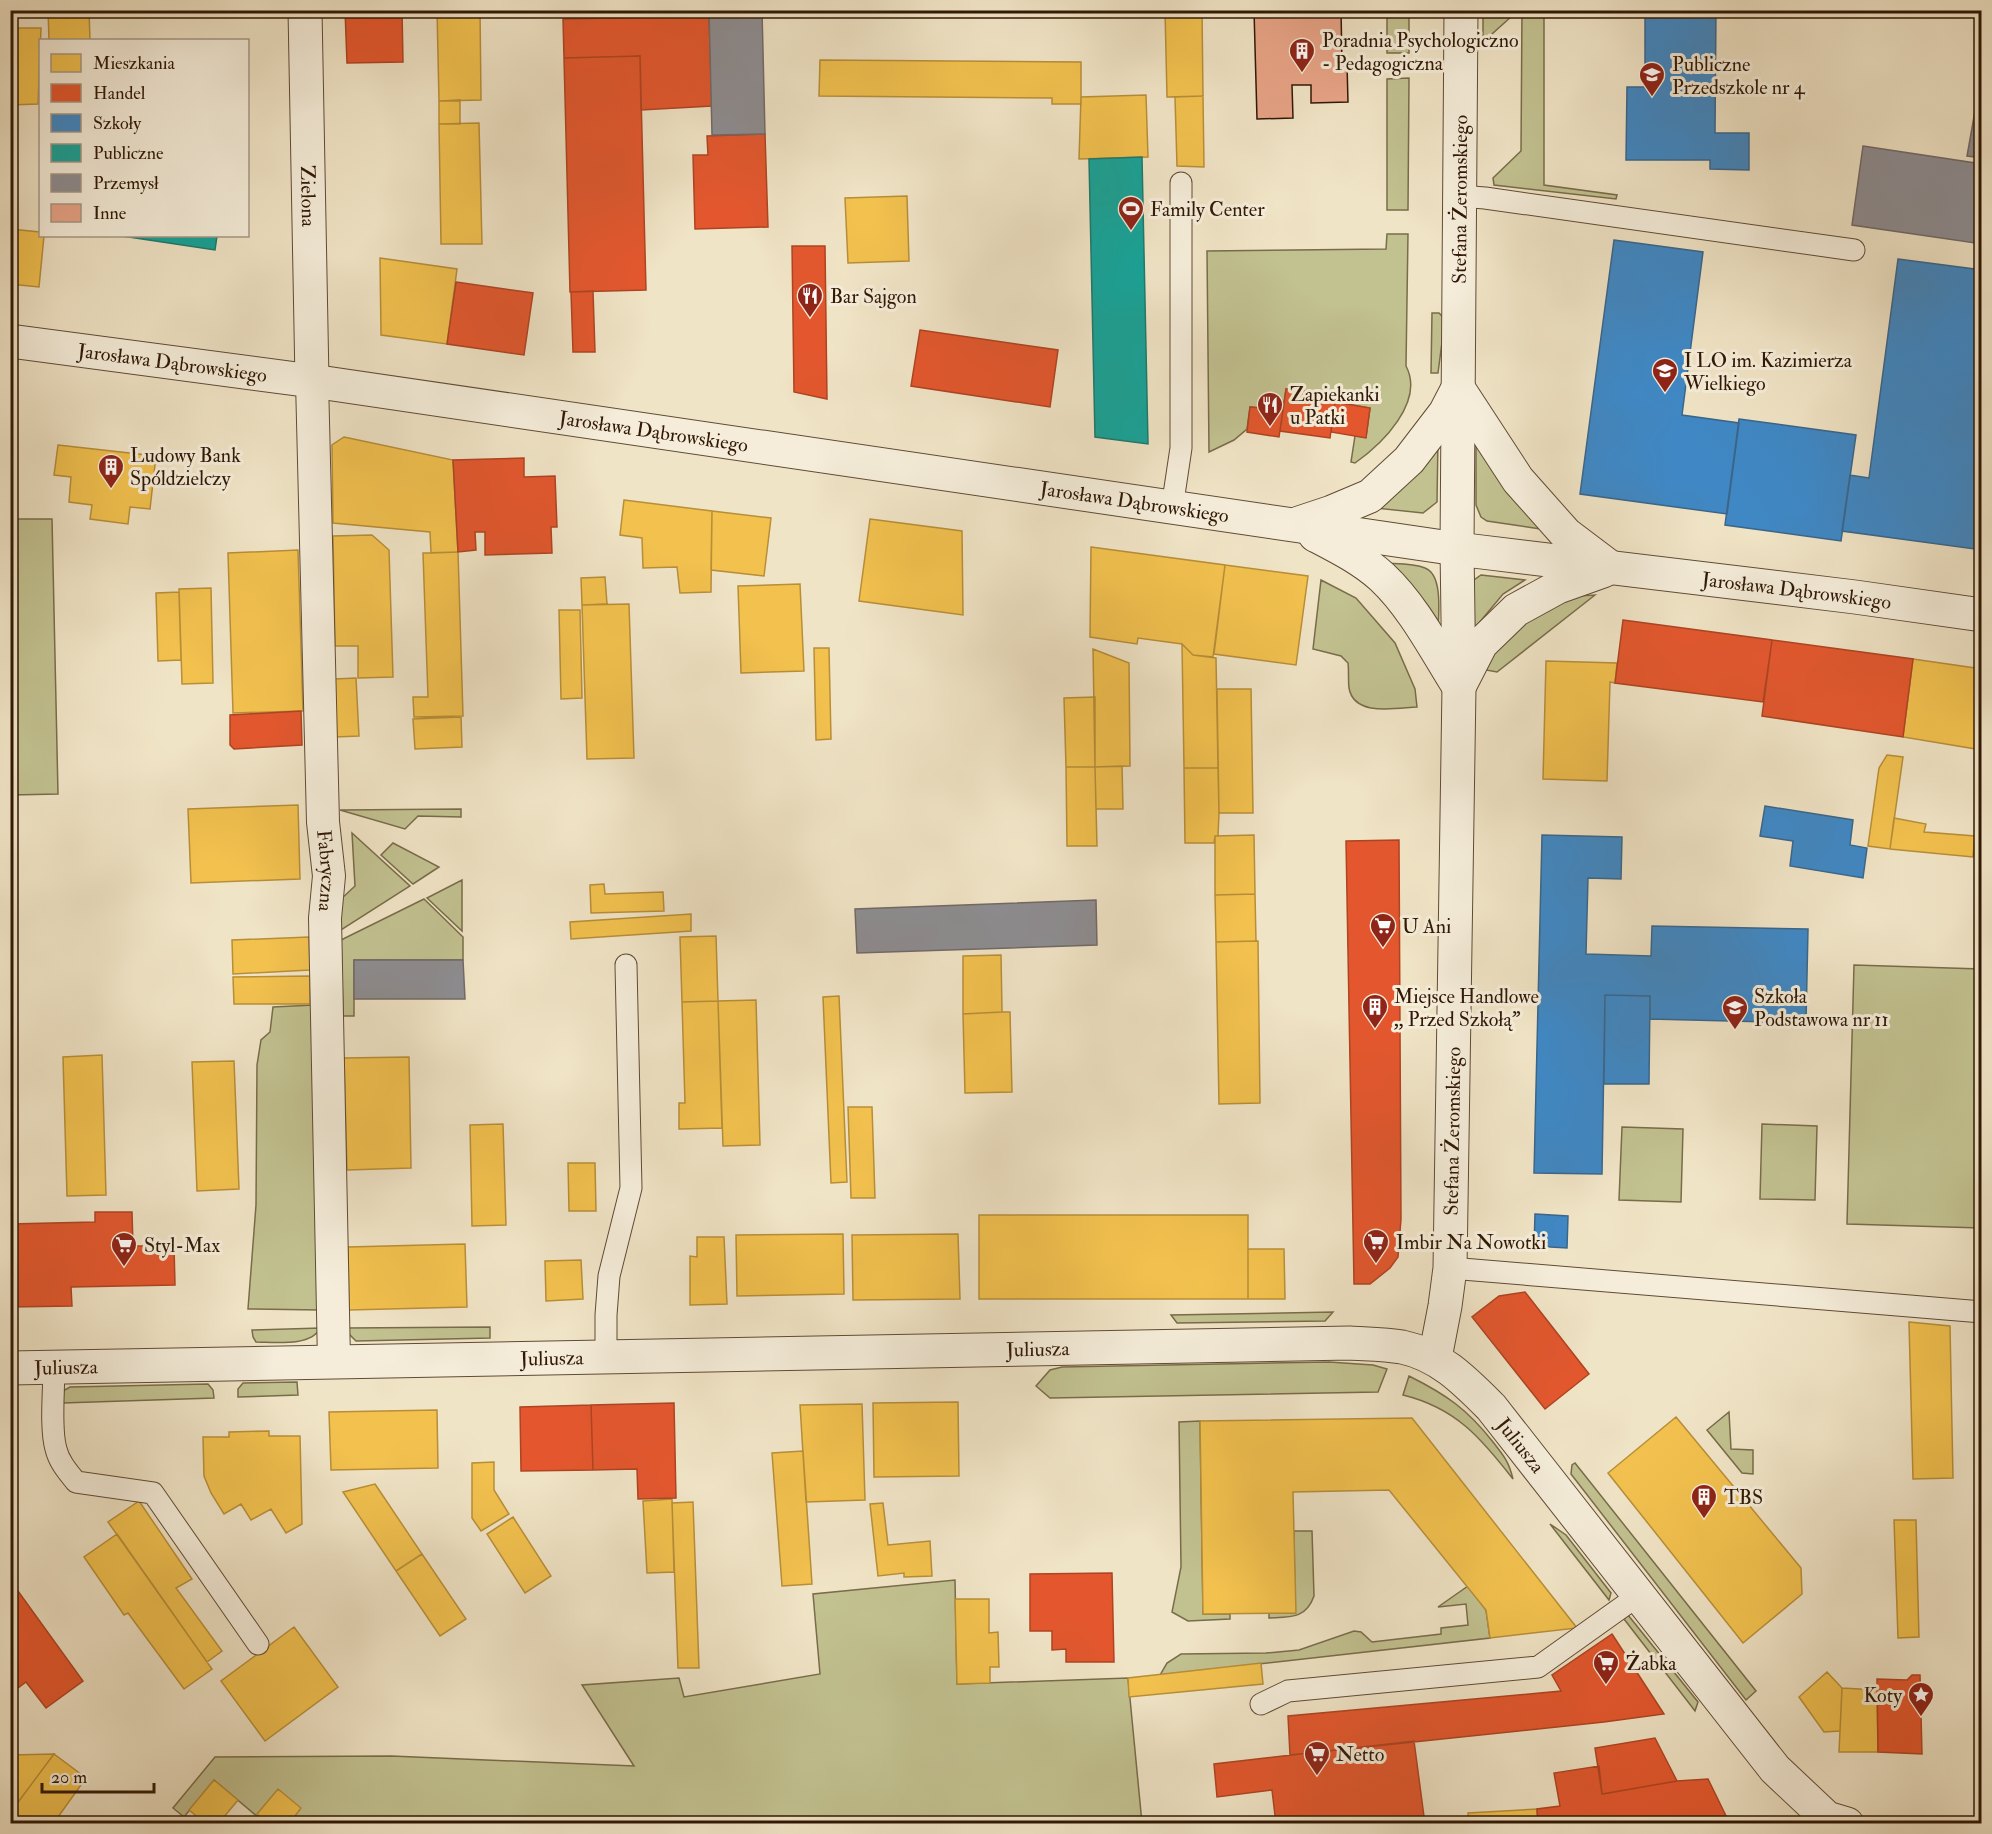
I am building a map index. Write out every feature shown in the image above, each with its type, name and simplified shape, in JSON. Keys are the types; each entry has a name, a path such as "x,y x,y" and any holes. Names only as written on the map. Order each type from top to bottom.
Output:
{"street":[{"name":"Zielona","path":"304,10 312,381"},
{"name":"Stefana Żeromskiego","path":"1435,1358 1450,1268 1459,687 1457,549 1461,10"},
{"name":"Jarosława Dąbrowskiego","path":"10,341 312,381 1457,549 1982,615"},
{"name":"Fabryczna","path":"312,381 323,822 329,876 325,918 334,1361"},
{"name":"Jarosława Dąbrowskiego","path":"1294,524 1332,512 1370,496 1408,460 1445,413 1458,388"},
{"path":"1458,388 1518,480 1566,534 1611,568"},
{"path":"1294,524 1346,551 1382,577 1407,606 1459,687"},
{"name":"Jarosława Dąbrowskiego","path":"1459,687 1481,644 1516,610 1558,587 1611,568"},
{"name":"Juliusza","path":"10,1368 606,1355 1350,1343 1402,1347 1435,1358 1463,1378 1491,1407 1775,1769 1827,1818 1847,1824"}],"lane":[{"path":"1172,508 1181,448 1181,183"},
{"path":"1459,196 1854,250"},
{"path":"606,1355 609,1276 631,1188 626,965"},
{"path":"1450,1268 1982,1312"},
{"path":"54,1367 53,1413 56,1449 64,1467 76,1482 153,1493 258,1644"},
{"path":"1261,1704 1288,1690 1538,1667 1639,1595"}],"shaded area":[{"path":"1387,11 1409,11 1409,53 1387,53"},
{"path":"1483,11 1512,11 1512,16 1483,42"},
{"path":"1522,11 1544,11 1544,185 1617,195 1616,199 1494,185 1493,178 1521,151"},
{"path":"1409,78 1408,210 1387,210 1387,79"},
{"path":"1387,234 1408,234 1406,366 1410,380 1410,394 1398,421 1366,455 1355,463 1351,462 1355,436 1366,437 1370,408 1335,402 1335,395 1286,389 1283,410 1250,407 1247,429 1234,440 1209,452 1207,251 1386,249"},
{"path":"1432,313 1439,313 1445,319 1438,373 1431,373"},
{"path":"1438,438 1437,502 1423,513 1375,508"},
{"path":"1476,441 1547,530 1487,521 1481,517 1476,505"},
{"path":"11,519 52,519 58,794 11,795"},
{"path":"1383,563 1415,565 1431,572 1439,597 1438,634"},
{"path":"1481,575 1525,580 1503,594 1474,629 1474,580"},
{"path":"1321,580 1356,598 1395,643 1415,689 1417,707 1377,709 1359,703 1352,697 1349,688 1348,663 1341,656 1313,649"},
{"path":"1595,595 1497,672 1486,670 1492,656 1511,635 1538,613 1576,596"},
{"path":"461,809 461,817 418,816 405,829 340,810"},
{"path":"352,833 410,886 341,930 340,900 355,886"},
{"path":"393,843 439,867 413,884 381,855"},
{"path":"462,880 462,931 427,898"},
{"path":"424,899 463,937 463,960 354,960 354,1016 343,1016 341,940"},
{"path":"1854,965 1981,969 1981,1228 1847,1224"},
{"path":"314,1005 319,1310 248,1309 256,1205 257,1065 261,1040 270,1032 273,1007"},
{"path":"1762,1124 1817,1126 1815,1200 1760,1199"},
{"path":"1622,1127 1683,1129 1681,1202 1619,1200"},
{"path":"1333,1312 1325,1321 1177,1323 1171,1315"},
{"path":"490,1327 490,1338 356,1341 346,1328"},
{"path":"320,1328 309,1338 282,1343 256,1342 252,1330"},
{"path":"1329,1362 1373,1365 1387,1369 1378,1392 1050,1398 1036,1386 1050,1370 1062,1367"},
{"path":"1409,1376 1445,1397 1474,1420 1503,1455 1513,1479 1490,1450 1453,1416 1422,1401 1403,1395"},
{"path":"297,1382 298,1395 238,1397 238,1389 243,1383"},
{"path":"208,1384 213,1390 214,1398 63,1403 63,1391 70,1387"},
{"path":"1729,1412 1731,1449 1753,1450 1753,1474 1742,1473 1707,1430"},
{"path":"1200,1421 1203,1614 1230,1614 1230,1619 1188,1621 1172,1612 1181,1567 1179,1422"},
{"path":"1575,1463 1756,1691 1746,1700 1571,1474 1572,1465"},
{"path":"1550,1524 1566,1535 1611,1593 1609,1600"},
{"path":"1294,1531 1312,1531 1314,1596 1311,1604 1302,1613 1290,1617 1269,1618 1269,1613 1295,1613"},
{"path":"955,1580 957,1684 1128,1678 1142,1823 266,1824 214,1780 184,1817 173,1808 215,1757 391,1756 634,1766 582,1685 679,1678 684,1697 820,1674 813,1594"},
{"path":"1468,1586 1486,1610 1490,1638 1160,1675 1167,1663 1181,1654 1266,1653 1299,1650 1354,1631 1361,1632 1372,1642 1441,1634 1441,1628 1468,1625 1466,1604 1438,1607"},
{"path":"1628,1615 1698,1702 1695,1711 1624,1619"}],"building: Mieszkania":[{"path":"48,10 89,10 90,39 49,39"},
{"path":"437,10 480,10 481,100 439,101"},
{"path":"1165,10 1202,10 1203,96 1167,97"},
{"path":"10,28 41,28 38,104 10,105"},
{"path":"820,60 1081,62 1081,104 1052,104 1052,98 819,96"},
{"path":"1146,95 1148,157 1079,159 1081,97"},
{"path":"1203,96 1204,167 1177,166 1175,97"},
{"path":"460,100 460,124 439,124 439,101"},
{"path":"479,123 482,244 441,244 439,124"},
{"path":"907,196 909,261 848,263 845,198"},
{"path":"10,229 39,232 39,237 44,237 39,287 10,284"},
{"path":"380,258 457,269 447,344 381,335"},
{"path":"344,437 453,460 458,552 431,553 430,532 333,523 332,445"},
{"name":"Ludowy Bank Spóldzielczy","path":"58,445 156,456 150,509 130,507 128,524 90,519 92,505 69,502 71,477 54,475"},
{"path":"624,500 712,511 711,592 680,593 677,567 643,568 642,538 620,535"},
{"path":"712,511 771,518 764,576 711,570"},
{"path":"870,519 962,531 963,615 859,601"},
{"path":"372,535 389,550 393,677 358,678 358,646 335,646 333,536"},
{"path":"1091,547 1225,565 1213,657 1193,655 1182,644 1138,638 1137,644 1090,637"},
{"path":"298,550 303,711 233,713 228,553"},
{"path":"458,552 463,716 414,717 413,697 428,697 423,553"},
{"path":"1225,565 1308,576 1296,665 1214,654"},
{"path":"605,577 607,604 582,605 581,578"},
{"path":"800,584 804,671 741,673 738,586"},
{"path":"211,588 213,683 182,684 179,589"},
{"path":"179,592 181,660 158,661 156,593"},
{"path":"629,604 634,758 587,759 582,605"},
{"path":"559,610 580,610 582,698 561,699"},
{"path":"1182,644 1193,655 1216,658 1218,768 1184,768"},
{"path":"814,648 829,648 831,739 816,740"},
{"path":"1093,649 1129,663 1130,766 1095,767"},
{"path":"1913,659 1982,669 1982,750 1903,737"},
{"path":"1546,661 1617,663 1615,683 1610,682 1607,781 1543,779"},
{"path":"356,678 359,736 335,737 334,679"},
{"path":"1217,689 1251,689 1253,813 1219,813"},
{"path":"1095,697 1095,767 1066,767 1064,698"},
{"path":"461,717 462,747 415,749 413,719"},
{"path":"1887,755 1903,757 1890,849 1868,846 1879,768"},
{"path":"1122,766 1123,809 1096,809 1095,767"},
{"path":"1066,767 1095,767 1097,846 1067,846"},
{"path":"1184,768 1218,768 1218,836 1215,836 1214,843 1185,843"},
{"path":"298,805 300,879 191,883 188,809"},
{"path":"1894,818 1926,824 1924,832 1975,836 1973,857 1890,849"},
{"path":"1254,835 1255,894 1215,895 1215,836"},
{"path":"604,884 605,894 663,892 664,911 591,913 590,885"},
{"path":"1255,894 1256,941 1216,942 1215,895"},
{"path":"691,914 691,931 571,939 570,922"},
{"path":"716,936 718,1001 682,1002 680,937"},
{"path":"309,937 310,970 233,974 232,940"},
{"path":"1258,941 1260,1103 1219,1104 1216,942"},
{"path":"1001,955 1002,1012 963,1014 963,956"},
{"path":"310,976 310,1004 234,1004 233,977"},
{"path":"839,996 847,1182 831,1183 823,997"},
{"path":"756,1000 760,1145 723,1146 718,1001"},
{"path":"718,1001 722,1128 679,1129 679,1103 685,1103 682,1002"},
{"path":"1010,1012 1012,1092 965,1093 963,1014"},
{"path":"102,1055 106,1195 67,1196 63,1057"},
{"path":"409,1057 411,1168 347,1170 344,1058"},
{"path":"234,1061 239,1189 197,1191 192,1062"},
{"path":"848,1107 872,1107 875,1198 851,1198"},
{"path":"503,1124 506,1225 472,1226 470,1125"},
{"path":"568,1163 595,1163 596,1211 569,1211"},
{"path":"979,1215 1248,1215 1248,1299 979,1299"},
{"path":"843,1234 844,1294 737,1296 736,1235"},
{"path":"958,1234 960,1299 853,1300 852,1235"},
{"path":"697,1237 724,1237 727,1304 690,1305 690,1256 697,1257"},
{"path":"465,1244 467,1307 349,1310 348,1247"},
{"path":"1248,1249 1284,1249 1285,1299 1248,1299"},
{"path":"581,1260 583,1299 546,1301 545,1261"},
{"path":"1909,1322 1950,1326 1953,1478 1913,1479"},
{"path":"958,1402 959,1476 874,1477 873,1403"},
{"path":"862,1404 865,1500 806,1502 800,1405"},
{"path":"437,1410 438,1468 331,1470 329,1412"},
{"name":"TBS","path":"1676,1417 1801,1568 1802,1594 1743,1643 1608,1473"},
{"path":"1412,1418 1577,1628 1490,1638 1486,1610 1389,1490 1293,1492 1296,1613 1203,1614 1200,1421"},
{"path":"269,1431 269,1436 300,1436 302,1524 286,1533 271,1509 251,1520 241,1504 224,1514 204,1476 203,1437 229,1437 229,1432"},
{"path":"803,1451 812,1584 782,1586 772,1453"},
{"path":"494,1462 494,1490 509,1514 481,1531 472,1518 472,1463"},
{"path":"375,1484 422,1554 396,1571 343,1492"},
{"path":"672,1499 674,1572 647,1573 643,1501"},
{"path":"139,1501 192,1579 176,1588 222,1651 207,1662 108,1522"},
{"path":"693,1502 699,1668 678,1668 672,1503"},
{"path":"883,1503 888,1545 930,1541 932,1576 904,1577 904,1573 878,1576 870,1504"},
{"path":"513,1517 551,1576 525,1593 487,1534"},
{"path":"1894,1520 1916,1520 1919,1637 1898,1638"},
{"path":"117,1534 212,1669 184,1689 128,1613 124,1615 84,1557"},
{"path":"422,1554 466,1619 440,1636 396,1571"},
{"path":"955,1599 989,1599 989,1633 998,1632 999,1667 990,1667 990,1683 957,1684"},
{"path":"294,1627 338,1687 265,1741 221,1681"},
{"path":"1261,1663 1263,1684 1129,1697 1128,1678"},
{"path":"1827,1672 1842,1688 1840,1731 1824,1732 1799,1697"},
{"path":"1842,1688 1877,1690 1878,1752 1839,1752"},
{"path":"54,1754 10,1813 10,1755"},
{"path":"54,1754 86,1778 53,1824 10,1824 10,1813"},
{"path":"214,1780 238,1800 218,1824 206,1824 189,1810"},
{"path":"278,1789 301,1808 289,1824 269,1824 257,1814"},
{"path":"1537,1809 1538,1824 1469,1824 1468,1813"}],"building: Handel":[{"path":"345,10 402,10 403,62 347,63"},
{"path":"709,16 712,106 641,110 640,56 564,58 563,19"},
{"path":"640,56 646,290 570,292 564,58"},
{"path":"765,134 768,227 695,229 693,155 708,155 707,136"},
{"name":"Bar Sajgon","path":"792,246 825,246 827,399 794,392"},
{"path":"456,282 533,293 524,355 447,344"},
{"path":"593,291 595,352 573,352 571,292"},
{"path":"920,330 1058,350 1050,407 911,386"},
{"path":"1286,389 1336,395 1330,438 1280,431"},
{"path":"1335,402 1370,408 1366,438 1331,432"},
{"path":"1250,407 1283,410 1279,437 1247,432"},
{"path":"524,458 524,477 555,476 557,527 551,527 552,553 485,555 485,532 475,532 476,550 458,552 453,460"},
{"path":"1623,620 1772,640 1763,702 1615,683"},
{"path":"1772,640 1913,659 1903,737 1762,716"},
{"path":"301,711 302,745 234,749 230,745 230,715"},
{"name":"Miejsce Handlowe ,, Przed Szkołą\"","path":"1399,840 1401,1219 1398,1257 1390,1268 1370,1284 1354,1284 1346,841"},
{"path":"95,1212 132,1212 133,1246 174,1246 175,1285 71,1287 72,1306 10,1307 10,1224 95,1222"},
{"path":"1525,1292 1589,1374 1545,1409 1472,1317 1499,1296"},
{"path":"674,1403 676,1498 638,1499 637,1469 593,1470 591,1405"},
{"path":"591,1405 593,1470 521,1471 520,1407"},
{"path":"1112,1573 1114,1662 1066,1662 1066,1649 1052,1650 1052,1631 1030,1631 1030,1574"},
{"path":"10,1580 83,1681 46,1708 26,1682 10,1694"},
{"path":"1612,1634 1664,1714 1290,1755 1288,1716 1561,1691 1552,1675"},
{"path":"1912,1675 1920,1675 1922,1754 1878,1752 1877,1679 1907,1680"},
{"path":"1655,1738 1677,1781 1602,1794 1595,1748"},
{"name":"Netto","path":"1414,1741 1425,1824 1276,1824 1272,1790 1217,1797 1214,1764"},
{"path":"1599,1766 1602,1794 1677,1781 1708,1779 1730,1824 1538,1824 1537,1809 1560,1806 1554,1773"}],"building: Szkoły":[{"path":"1645,10 1716,10 1715,133 1749,133 1749,170 1710,169 1710,160 1626,160 1627,87 1645,87"},
{"path":"1614,240 1703,252 1682,415 1739,423 1727,514 1580,494"},
{"path":"1898,259 1982,270 1982,452 1976,494 1982,495 1982,550 1842,531 1850,475 1869,478"},
{"path":"1739,419 1856,435 1841,541 1725,525"},
{"path":"1765,806 1853,820 1850,845 1867,848 1863,878 1790,866 1793,841 1760,836"},
{"path":"1542,835 1622,837 1621,879 1588,878 1586,954 1651,956 1652,926 1808,929 1806,1023 1650,1019 1650,996 1605,995 1602,1174 1534,1173"},
{"path":"1605,995 1650,996 1649,1084 1604,1084"},
{"path":"1535,1214 1568,1216 1567,1248 1534,1246"}],"building: Publiczne":[{"path":"1142,157 1148,444 1095,437 1089,159"},
{"path":"129,237 217,237 215,250"}],"building: Przemysł":[{"path":"709,10 762,10 765,134 712,135"},
{"path":"1978,94 1982,94 1982,158 1967,156"},
{"path":"1863,146 1982,164 1982,244 1852,225"},
{"path":"1096,900 1097,945 857,953 855,909"},
{"path":"354,960 463,960 465,999 354,999"}],"building: Inne":[{"name":"Poradnia Psychologiczno - Pedagogiczna","path":"1254,10 1341,10 1342,64 1347,64 1348,102 1311,103 1311,85 1292,85 1293,118 1257,119"}],"place":[{"name":"Poradnia Psychologiczno - Pedagogiczna","path":"1302,74"},
{"name":"Publiczne Przedszkole nr 4","path":"1652,98"},
{"name":"Family Center","path":"1131,232"},
{"name":"Bar Sajgon","path":"810,319"},
{"name":"I LO im. Kazimierza Wielkiego","path":"1665,394"},
{"name":"Zapiekanki u Patki","path":"1270,428"},
{"name":"Ludowy Bank Spóldzielczy","path":"111,490"},
{"name":"U Ani","path":"1383,949"},
{"name":"Miejsce Handlowe ,, Przed Szkołą\"","path":"1375,1030"},
{"name":"Szkoła Podstawowa nr 11","path":"1735,1031"},
{"name":"Imbir Na Nowotki","path":"1376,1265"},
{"name":"Styl-Max","path":"124,1268"},
{"name":"TBS","path":"1704,1520"},
{"name":"Żabka","path":"1606,1686"},
{"name":"Koty","path":"1921,1718"},
{"name":"Netto","path":"1317,1777"}]}
